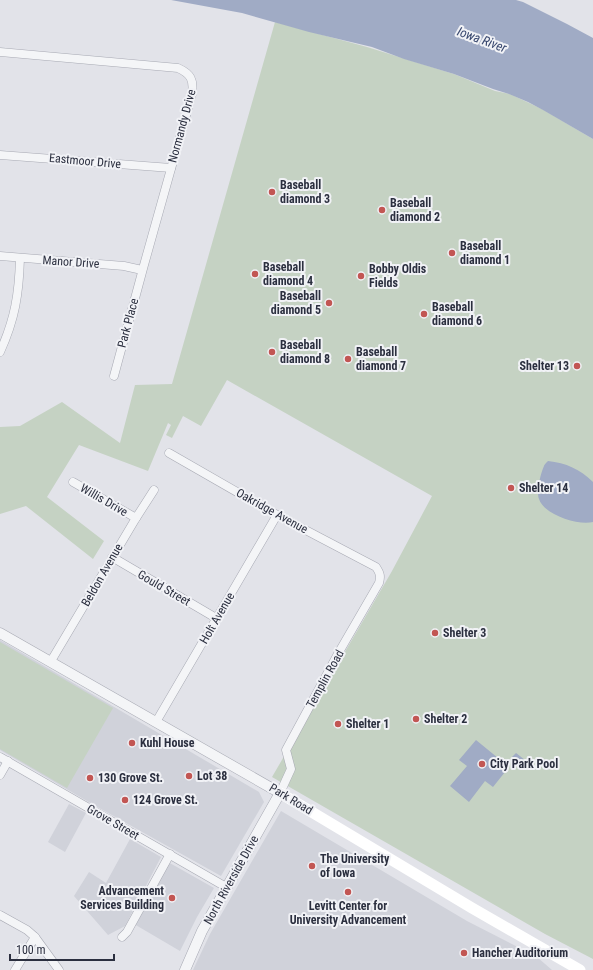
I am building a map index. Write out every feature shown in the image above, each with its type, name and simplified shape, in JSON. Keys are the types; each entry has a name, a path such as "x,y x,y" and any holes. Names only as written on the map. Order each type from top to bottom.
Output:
{"main road":[{"name":"Park Road","path":"280,793 472,908 580,970"}],"street":[{"name":"Normandy Drive","path":"0,52 178,68 185,71 189,75 193,86 192,94 142,270"},
{"name":"Eastmoor Drive","path":"0,155 171,168"},
{"name":"Manor Drive","path":"0,256 124,266 142,270"},
{"path":"0,352 7,336 18,298 20,258"},
{"name":"Park Place","path":"114,376 142,270"},
{"name":"Oakridge Avenue","path":"169,453 277,515 376,567"},
{"name":"Willis Drive","path":"73,482 136,518"},
{"name":"Beldon Avenue","path":"51,661 112,557 154,490"},
{"name":"Holt Avenue","path":"156,722 277,515"},
{"name":"Gould Street","path":"112,557 216,618"},
{"name":"Templin Road","path":"280,793 291,769 286,750 339,652 379,583 380,572 376,567"},
{"name":"Park Road","path":"0,633 280,793"},
{"name":"Grove Street","path":"0,757 226,887"},
{"path":"0,775 8,761"},
{"name":"North Riverside Drive","path":"185,970 202,931 280,793"},
{"path":"122,937 127,932 170,854"},
{"path":"0,915 26,930 34,937 59,970"},
{"path":"15,970 34,937"}],"shaded area":[{"path":"0,640 259,792 264,802 221,876 92,804 0,750"},
{"path":"69,804 86,813 65,852 48,842"},
{"name":"The University of Iowa","path":"281,811 467,921 537,957 552,970 193,970 210,934"},
{"path":"130,839 161,857 125,926 108,935 74,896 89,872 106,883"},
{"path":"168,862 214,888 180,951 134,924"}],"green space":[{"path":"275,22 367,47 454,74 495,91 510,94 542,109 593,139 593,959 545,934 272,777 392,571 432,496 227,380 201,426 183,416 172,438 166,435 171,425 168,423 148,471 79,445 47,497 104,541 93,559 26,506 0,514 0,427 20,426 62,402 120,443 135,385 172,384"},
{"path":"0,642 113,708 67,788 0,749"}],"water":[{"name":"Iowa River","path":"171,0 516,0 523,2 593,38 593,139 528,102 454,74 404,59 372,47 309,32 242,13"},
{"path":"548,461 561,463 572,467 593,482 593,522 587,523 571,521 555,514 542,505 538,496 538,487 544,465"},
{"path":"476,740 509,767 493,787 485,781 469,802 450,786 467,766 459,760"},
{"path":"516,753 525,760 524,767 521,768 516,766 512,757"}],"place":[{"name":"Baseball diamond 3","path":"272,192"},
{"name":"Baseball diamond 2","path":"382,210"},
{"name":"Baseball diamond 1","path":"452,253"},
{"name":"Baseball diamond 4","path":"255,274"},
{"name":"Bobby Oldis Fields","path":"361,276"},
{"name":"Baseball diamond 5","path":"329,303"},
{"name":"Baseball diamond 6","path":"424,314"},
{"name":"Baseball diamond 8","path":"272,352"},
{"name":"Baseball diamond 7","path":"348,359"},
{"name":"Shelter 13","path":"577,366"},
{"name":"Shelter 14","path":"511,488"},
{"name":"Shelter 3","path":"435,633"},
{"name":"Shelter 2","path":"416,719"},
{"name":"Shelter 1","path":"338,724"},
{"name":"Kuhl House","path":"132,743"},
{"name":"City Park Pool","path":"482,764"},
{"name":"Lot 38","path":"189,776"},
{"name":"130 Grove St.","path":"90,778"},
{"name":"124 Grove St.","path":"125,800"},
{"name":"The University of Iowa","path":"312,866"},
{"name":"Levitt Center for University Advancement","path":"348,892"},
{"name":"Advancement Services Building","path":"172,898"},
{"name":"Hancher Auditorium","path":"464,953"}]}
